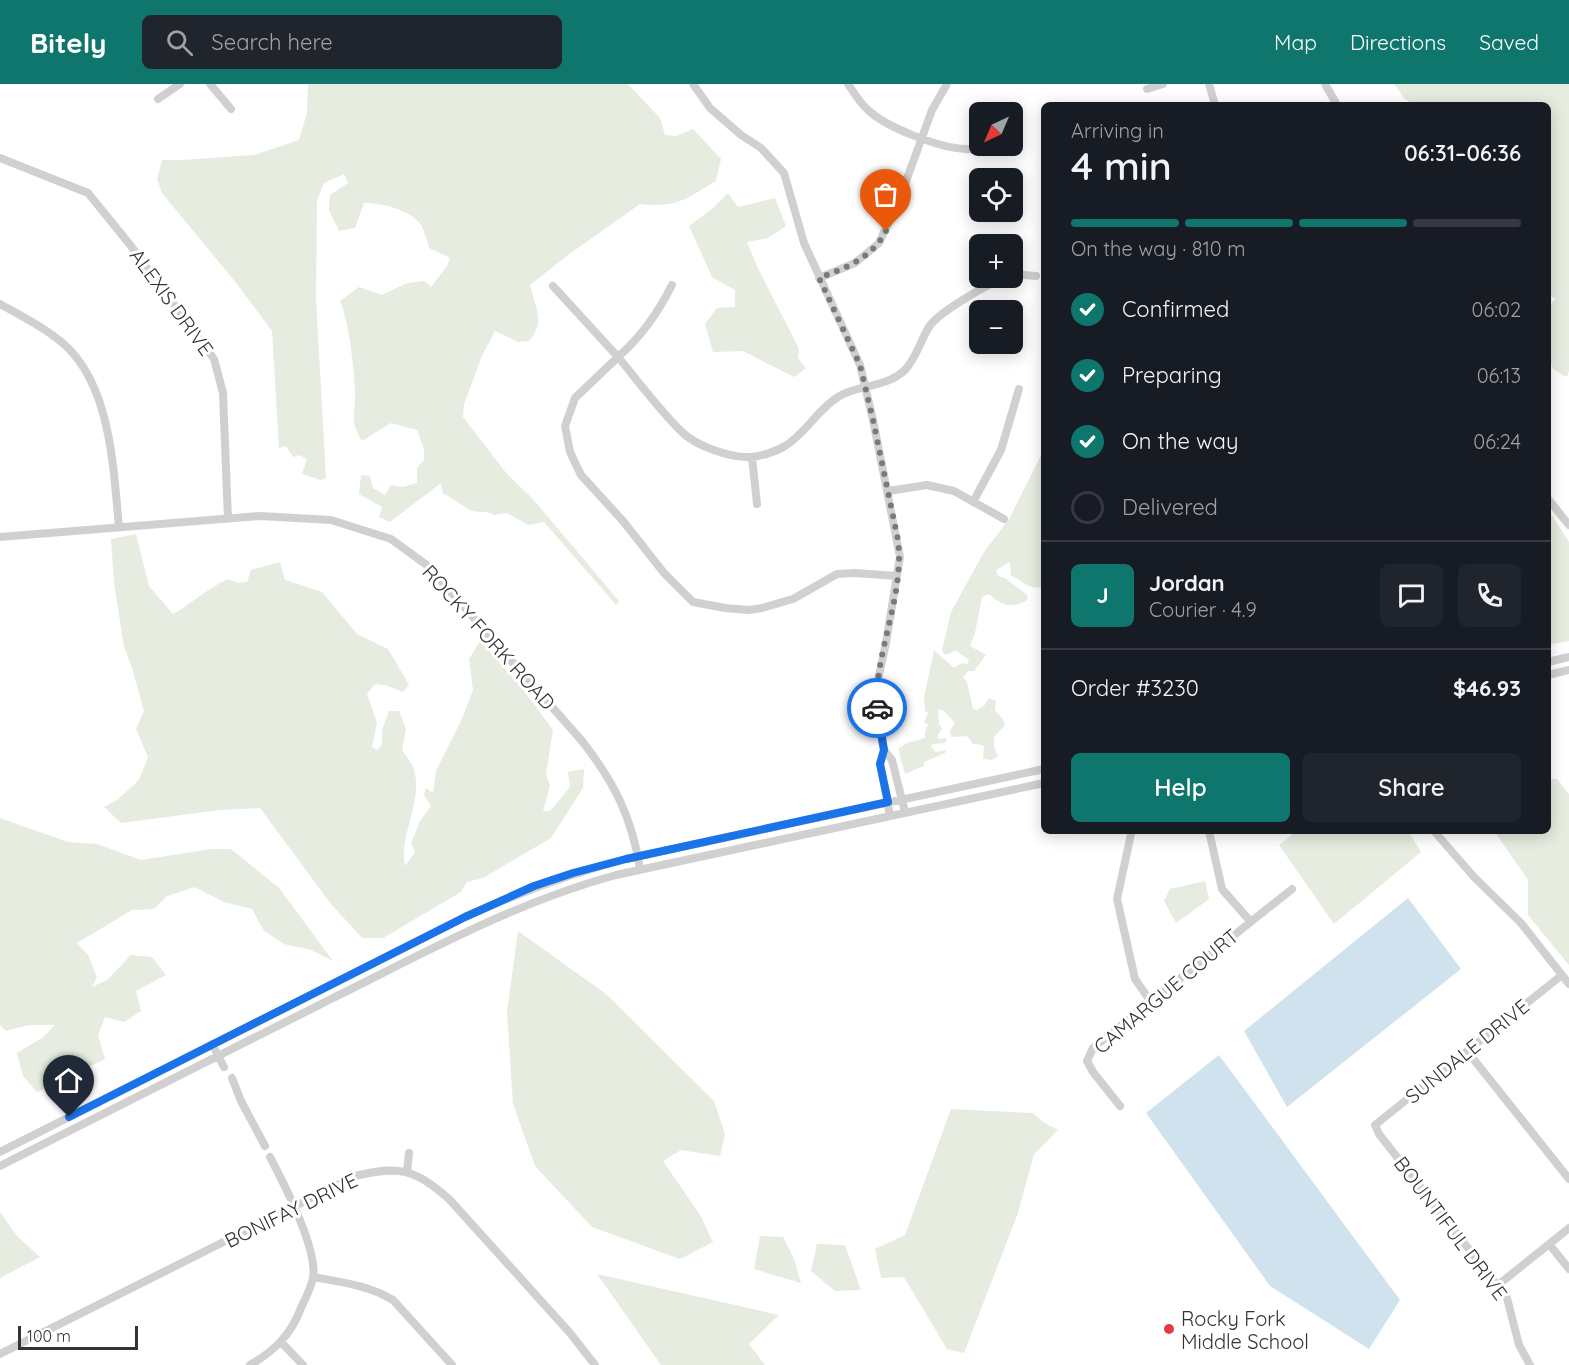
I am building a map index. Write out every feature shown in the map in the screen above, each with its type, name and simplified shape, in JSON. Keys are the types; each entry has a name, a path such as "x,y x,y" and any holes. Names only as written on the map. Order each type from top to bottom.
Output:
{"street":[{"path":"158,99 180,84"},
{"path":"210,84 231,109"},
{"path":"693,84 710,108 741,135 761,148 784,173 803,240 860,365 900,552 876,688 877,714 884,750 880,764 890,816"},
{"path":"848,84 866,108 887,124 920,138 969,149"},
{"path":"819,278 855,263 879,243 901,195 920,138 947,84"},
{"path":"1147,89 1163,84"},
{"path":"1209,84 1214,102"},
{"path":"1324,84 1335,102"},
{"name":"ALEXIS DRIVE","path":"0,158 88,193 131,246 214,359 222,393 228,519"},
{"path":"1023,275 1036,276"},
{"path":"672,285 661,308 638,340 575,398 566,426 570,452 581,475 623,521 664,573 693,602 749,610 793,599 837,574 897,576"},
{"path":"553,286 684,434 712,449 752,457 784,447 805,430 836,398 896,377 918,352 931,324 940,315 982,288"},
{"path":"0,304 57,338 73,355 99,396 111,450 119,527"},
{"path":"973,502 1001,450 1019,389"},
{"path":"752,457 757,504"},
{"path":"888,491 927,485 954,492 1004,519"},
{"path":"1551,503 1569,525"},
{"name":"ROCKY FORK ROAD","path":"0,537 260,516 331,519 391,539 428,566 582,741 604,770 621,798 640,869"},
{"path":"1551,661 1569,657"},
{"path":"1551,674 1569,670"},
{"path":"884,750 892,760 906,812"},
{"path":"0,1152 514,894 573,873 638,856 1041,770"},
{"path":"0,1166 523,905 582,884 640,869 1041,784"},
{"path":"1131,834 1117,899 1136,979 1151,1002"},
{"path":"1210,834 1222,889 1250,921"},
{"path":"1436,834 1448,850 1521,923 1569,984"},
{"name":"CAMARGUE COURT","path":"1120,1106 1092,1072 1087,1061 1093,1048 1292,889"},
{"name":"SUNDALE DRIVE","path":"1376,1129 1376,1125 1562,975"},
{"path":"212,1044 224,1067"},
{"path":"1467,1051 1569,1179"},
{"path":"232,1078 241,1101 265,1146"},
{"name":"BOUNTIFUL DRIVE","path":"1376,1129 1507,1298 1519,1345 1530,1365"},
{"path":"407,1171 409,1153"},
{"path":"249,1365 282,1342 296,1322 313,1277 308,1242 295,1206 270,1157"},
{"name":"BONIFAY DRIVE","path":"0,1354 355,1176 378,1170 407,1171 429,1182 449,1199 570,1333 595,1365"},
{"path":"1497,1285 1569,1227"},
{"path":"1549,1244 1569,1269"},
{"path":"313,1277 358,1285 393,1300 452,1365"},
{"path":"282,1342 303,1365"}],"shaded area":[{"path":"308,84 628,84 660,118 665,135 676,136 693,129 721,159 716,181 681,201 664,205 640,204 530,285 538,314 534,334 529,341 518,342 495,331 482,356 464,404 463,417 507,474 532,498 619,601 616,605 544,522 528,525 507,513 494,515 470,510 443,494 441,483 390,522 379,517 382,507 359,494 361,475 370,476 373,488 385,495 391,485 403,487 417,483 417,468 424,460 424,449 417,430 391,423 362,441 354,422 355,392 352,358 340,301 359,287 382,295 407,283 424,281 431,287 447,266 450,258 429,248 424,230 411,215 379,204 364,203 355,228 339,231 329,210 330,195 348,183 344,174 324,183 317,201 316,299 326,478 321,480 302,474 307,459 299,455 293,457 286,446 279,448 272,331 237,284 162,193 157,179 162,160 254,155 299,140 307,113"},
{"path":"1394,84 1569,84 1569,370 1567,377 1560,374 1551,364 1551,303 1556,299 1551,296 1551,102 1410,102"},
{"path":"728,193 738,207 775,198 786,226 768,238 747,242 799,349 798,358 806,368 794,377 743,351 713,352 705,324 717,308 735,307 735,290 712,277 689,226"},
{"path":"1041,455 1041,586 1033,587 1011,576 1010,562 996,570 998,576 1005,578 1028,596 1026,601 1015,605 1002,603 989,594 982,597 970,646 986,655 974,671 968,671 963,677 967,682 973,709 977,710 984,706 989,698 996,701 995,710 1005,725 994,737 994,747 998,756 992,760 983,759 984,746 973,744 967,736 951,737 950,731 955,723 944,711 938,709 939,724 942,729 938,738 945,737 947,741 933,744 931,747 936,752 946,750 945,753 905,774 899,748 925,738 928,725 924,722 928,713 925,711 924,697 934,650 954,668 962,663 968,664 969,660 955,650 944,654 942,650 951,612 984,552 1009,519"},
{"path":"1551,514 1569,542 1569,641 1551,644"},
{"path":"136,534 149,586 173,614 228,579 238,583 247,582 251,570 280,562 285,580 322,592 357,634 388,649 409,685 403,692 375,684 367,694 377,723 372,747 377,750 382,745 382,730 389,711 399,711 406,729 402,750 413,768 416,795 405,842 405,866 415,852 411,843 420,821 431,806 424,795 426,788 433,793 436,771 462,719 473,690 469,659 480,641 523,689 553,730 546,774 550,786 543,811 550,811 570,787 568,772 584,769 583,788 551,838 483,878 467,882 461,892 383,938 362,938 331,904 260,808 220,810 121,823 104,807 117,800 139,780 148,757 136,729 144,711 124,647 114,582 111,539"},
{"path":"1551,779 1557,779 1569,794 1569,965 1528,915 1528,880 1496,834 1551,834"},
{"path":"0,818 68,842 97,844 141,860 211,849 231,849 279,888 333,961 311,950 284,944 264,931 252,909 224,902 195,887 167,896 154,909 132,910 77,943 88,955 97,977 92,987 107,980 131,955 152,957 166,975 136,991 141,1011 124,1022 105,1017 98,1035 105,1059 37,1092 23,1076 17,1053 42,1038 55,1025 29,1025 6,1031 0,1025"},
{"path":"1293,834 1410,834 1421,852 1334,924 1279,845"},
{"path":"1205,881 1209,899 1176,923 1164,901 1170,889"},
{"path":"518,931 606,994 714,1101 725,1134 720,1156 681,1150 663,1161 700,1215 713,1242 680,1259 592,1227 535,1166 513,1104 507,1012"},
{"path":"951,1109 1033,1113 1043,1122 1058,1130 1034,1154 1018,1213 964,1353 947,1349 904,1277 881,1278 875,1249 905,1235"},
{"path":"0,1212 17,1236 40,1257 0,1278"},
{"path":"760,1236 783,1237 794,1259 801,1283 754,1269"},
{"path":"817,1244 845,1245 861,1290 835,1291 811,1271"},
{"path":"597,1274 779,1315 749,1344 765,1365 661,1365"}],"water":[{"path":"1408,898 1461,969 1287,1107 1244,1031"},
{"path":"1219,1055 1400,1300 1369,1349 1270,1286 1146,1113"}],"way so far":[{"path":"877,708 876,688 900,557 898,540 860,365 819,278 855,263 867,255 879,243 886,231"}],"place":[{"name":"Rocky Fork Middle School","path":"1169,1329"}],"route":[{"path":"69,1117 465,917 534,886 626,859 888,802 880,764 884,750 877,708"}]}
